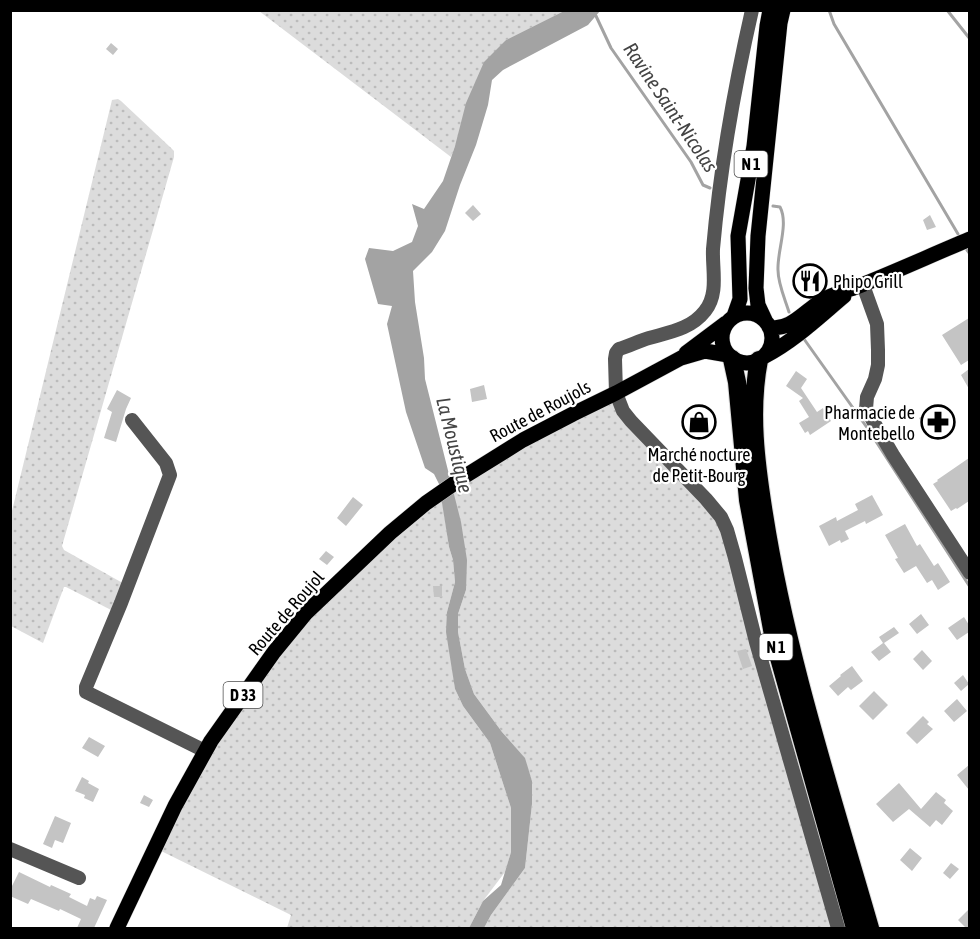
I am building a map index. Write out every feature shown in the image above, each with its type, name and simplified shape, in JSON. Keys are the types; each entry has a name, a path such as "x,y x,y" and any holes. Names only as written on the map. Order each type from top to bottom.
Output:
{"highway":[{"name":"N 1","path":"730,357 737,382 747,500 774,640 855,928"},
{"name":"N 1","path":"762,358 755,386 753,411 768,543 804,695 870,928"}],"main road":[{"name":"N 1","path":"730,357 723,345 722,334 740,299 738,236 753,146 770,10"},
{"name":"N 1","path":"762,358 769,350 772,334 758,304 756,288 758,236 783,10"},
{"path":"730,320 747,313 760,316 767,324 776,328 783,327 823,300 969,239"},
{"path":"730,357 742,363 762,358 791,339 858,287"},
{"name":"Route de Roujols","path":"426,503 523,440 677,360 730,320"},
{"name":"Route de Roujols","path":"677,360 705,351 730,357"},
{"name":"Route de Roujol","path":"117,928 175,806 205,751 274,652 306,613 390,533 426,503"}],"street":[{"path":"752,10 740,62 721,176 713,251 712,300 697,321 686,327 619,349 615,359 616,393 630,421 706,499 721,517 727,530 756,642 838,928"},
{"path":"858,287 877,324 879,350 877,372 867,397 866,409 969,573"},
{"path":"132,420 166,463 170,475 86,687 86,692 205,751"},
{"path":"11,851 79,878"}],"shaded area":[{"path":"259,11 564,11 506,40 451,157"},
{"path":"564,11 600,11 588,25 503,70 492,80 488,105 476,145 445,231 432,252 413,271 425,379 461,522 467,560 466,590 458,614 458,632 465,669 474,694 525,758 532,781 532,804 525,868 484,928 469,928 483,901 501,885 511,852 511,808 490,743 463,706 455,689 446,632 447,612 455,582 439,484 434,474 425,468 406,412 387,324 392,306 378,304 365,259 369,248 393,251 412,242 418,226 412,204 424,209 443,181 466,103 484,62 506,40"},
{"path":"118,99 174,151 174,157 62,546 64,550 128,586 117,613 64,587 43,643 11,626 11,515 112,100"},
{"path":"616,393 721,517 838,928 484,928 525,868 532,804 532,781 523,756 474,694 465,669 458,632 458,614 466,590 453,489"},
{"path":"442,499 455,582 447,612 455,689 463,706 490,743 511,808 511,852 505,872 483,901 469,928 287,928 291,915 155,848 205,751 306,613"}],"building":[{"path":"111,43 118,49 113,55 106,49"},
{"path":"473,205 481,214 473,221 465,213"},
{"path":"930,215 936,227 927,230 923,220"},
{"name":"Phipo Grill","path":"812,267 823,288 808,296 797,274"},
{"path":"969,318 969,360 961,365 942,335"},
{"path":"969,369 969,389 961,375"},
{"path":"796,371 807,379 801,388 817,412 823,408 831,421 810,435 808,431 805,433 799,423 809,417 799,401 803,398 786,386"},
{"path":"484,385 487,399 472,402 470,389"},
{"path":"117,390 131,398 116,442 104,438 112,412 107,409"},
{"name":"Pharmacie de Montebello","path":"940,405 951,425 930,437 919,418"},
{"path":"969,458 969,501 951,511 933,484"},
{"path":"872,495 883,515 845,531 849,539 841,543 840,540 829,546 819,526 836,517 837,521 858,510 855,504"},
{"path":"353,497 363,505 346,526 337,518"},
{"path":"905,524 917,546 920,544 934,566 938,563 950,582 938,590 932,580 927,583 916,566 904,573 895,559 898,558 885,535"},
{"path":"326,551 334,557 327,565 319,559"},
{"path":"433,586 442,586 442,597 434,597"},
{"path":"921,614 929,625 917,634 909,624"},
{"path":"964,617 969,625 969,632 957,640 948,628"},
{"path":"894,627 899,633 884,643 891,652 879,661 871,652 883,643 879,637"},
{"path":"746,649 752,666 743,669 737,651"},
{"path":"922,650 932,661 923,670 913,659"},
{"path":"852,666 863,681 851,690 848,687 838,696 829,686"},
{"path":"963,675 969,684 961,691 954,683"},
{"path":"874,691 888,705 873,720 859,706"},
{"path":"957,699 967,711 954,722 944,711"},
{"path":"923,716 933,729 917,744 906,733"},
{"path":"89,737 105,746 98,757 82,748"},
{"path":"969,765 969,790 957,775"},
{"path":"82,777 99,789 93,802 84,798 85,795 75,791"},
{"path":"899,783 921,809 936,792 946,800 944,803 953,811 942,825 936,820 930,827 909,809 893,822 876,804"},
{"path":"144,795 153,800 149,807 140,803"},
{"path":"55,816 71,823 63,843 55,840 52,848 43,844"},
{"path":"910,848 922,858 912,871 900,860"},
{"path":"951,863 959,869 950,879 943,873"},
{"path":"19,872 71,894 69,897 87,906 90,898 95,900 97,896 107,900 94,928 77,928 81,919 31,899 28,904 10,896 10,890"},
{"path":"969,909 969,928 966,928 958,920"}],"waterway":[{"name":"Ravine Saint-Nicolas","path":"589,10 596,16 611,48 691,162 703,185 710,188"},
{"path":"829,10 834,24 958,234"},
{"path":"947,10 970,39"},
{"name":"Ravine Saint-Nicolas","path":"773,206 780,207 782,214 783,229 778,275 789,312"},
{"path":"967,250 970,254"},
{"name":"Ravine Saint-Nicolas","path":"804,339 868,429 970,587"}],"place":[{"name":"Phipo Grill","path":"810,281"},
{"name":"Marché nocture de Petit-Bourg","path":"699,422"},
{"name":"Pharmacie de Montebello","path":"938,422"}],"water label":[{"name":"La Moustique","path":"455,445"}]}
